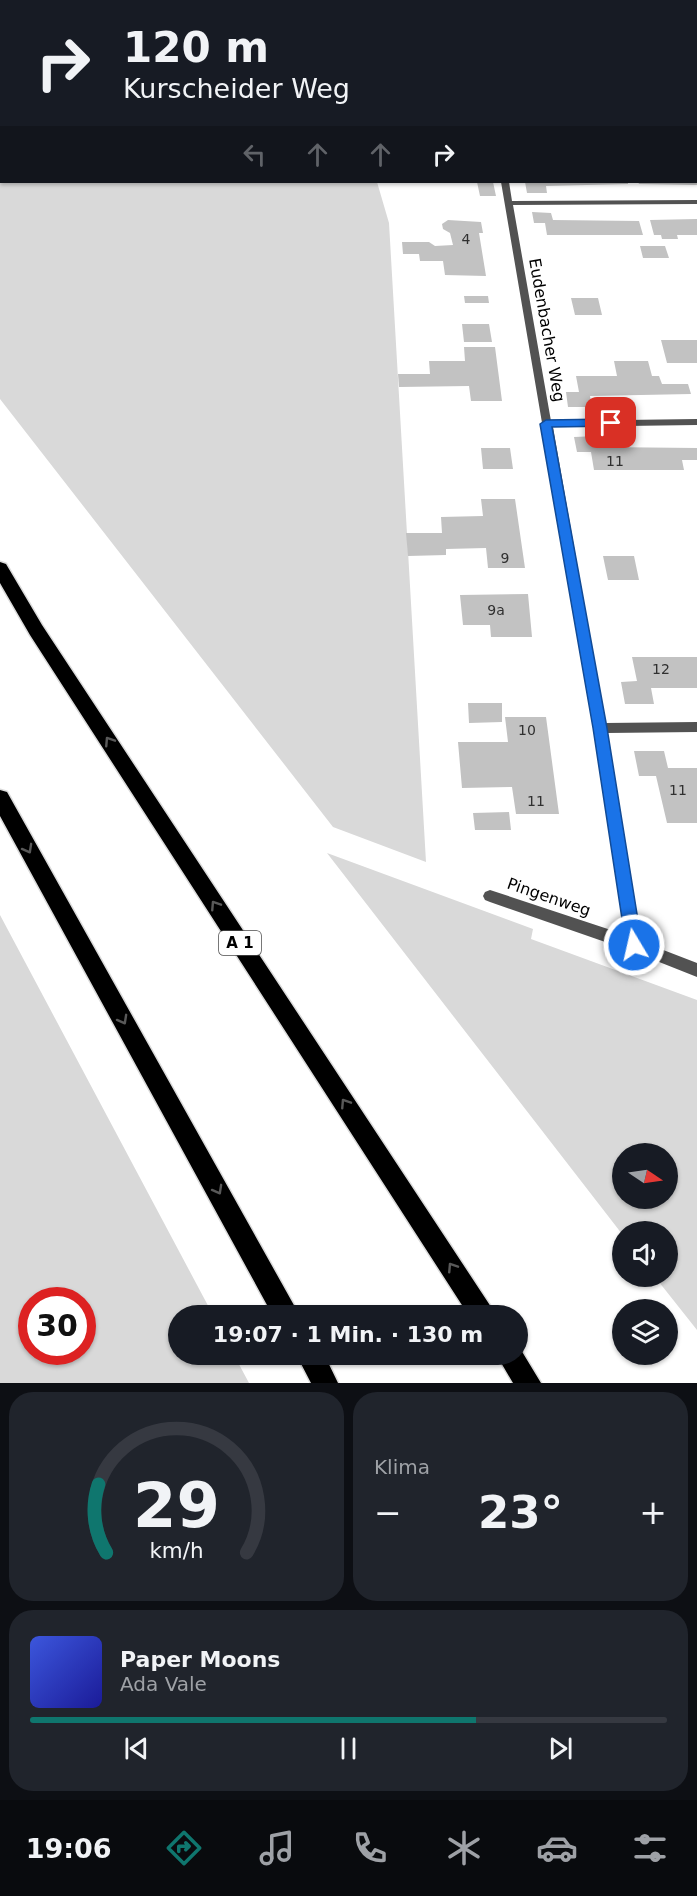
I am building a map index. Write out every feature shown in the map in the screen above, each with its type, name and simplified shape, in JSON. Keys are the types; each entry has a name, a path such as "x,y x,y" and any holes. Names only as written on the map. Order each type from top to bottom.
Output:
{"highway":[{"name":"A 1","path":"0,568 36,630 476,1305"},
{"path":"0,798 281,1305"},
{"path":"315,1365 325,1383"},
{"path":"516,1365 528,1383"}],"street":[{"name":"Eudenbacher Weg","path":"505,183 600,728 634,945"},
{"path":"509,203 697,202"},
{"path":"546,424 697,422"},
{"path":"600,728 697,727"},
{"name":"Pingenweg","path":"490,896 634,945 697,970"}],"shaded area":[{"path":"0,183 377,183 389,223 426,862 333,827 0,399"},
{"path":"327,853 533,929 531,939 697,1000 697,1330 678,1306 678,1299 672,1299 663,1287 678,1287 678,1221 612,1221"},
{"path":"0,915 208,1305 168,1305 168,1365 239,1365 249,1383 0,1383"}],"building":[{"path":"477,183 493,183 496,196 480,196"},
{"path":"525,183 628,183 546,186 547,193 527,193"},
{"path":"697,183 697,185 639,184"},
{"path":"532,212 551,213 553,220 639,221 643,235 547,235 545,223 534,223"},
{"path":"697,219 697,235 677,235 678,239 662,239 661,235 654,235 650,220"},
{"path":"448,220 481,222 483,233 479,233 486,276 445,275 443,261 420,261 419,254 403,254 402,242 429,242 435,246 453,245 450,233 443,229 442,224"},
{"path":"640,246 665,246 669,258 643,258"},
{"path":"464,296 488,296 489,303 465,303"},
{"path":"571,298 598,298 602,315 575,315"},
{"path":"462,324 489,324 492,342 464,342"},
{"path":"661,340 697,340 697,363 667,363"},
{"path":"464,347 495,347 502,401 471,401 469,386 399,387 398,374 430,374 429,361 465,361"},
{"path":"614,361 648,361 652,376 659,376 662,384 688,384 691,394 590,396 592,407 568,407 566,392 579,392 576,376 617,376"},
{"path":"598,436 601,447 697,448 697,460 682,460 684,470 594,470 591,452 577,452 574,437"},
{"path":"481,448 510,448 513,469 483,469"},
{"path":"481,499 515,499 525,568 488,568 486,548 446,549 446,555 408,556 406,533 442,533 441,517 483,516"},
{"path":"603,556 634,556 639,580 608,580"},
{"path":"528,594 532,637 491,637 490,625 463,625 460,595"},
{"path":"632,657 697,657 697,688 651,688 654,704 625,704 621,682 637,681"},
{"path":"468,703 502,703 502,722 469,723"},
{"path":"505,717 546,717 559,814 516,814 512,787 462,788 458,742 508,742"},
{"path":"634,751 664,751 668,768 697,768 697,823 667,823 656,776 639,776"},
{"path":"509,812 511,830 475,830 473,813"}],"route":[{"path":"611,423 546,424 600,728 634,945"}]}
